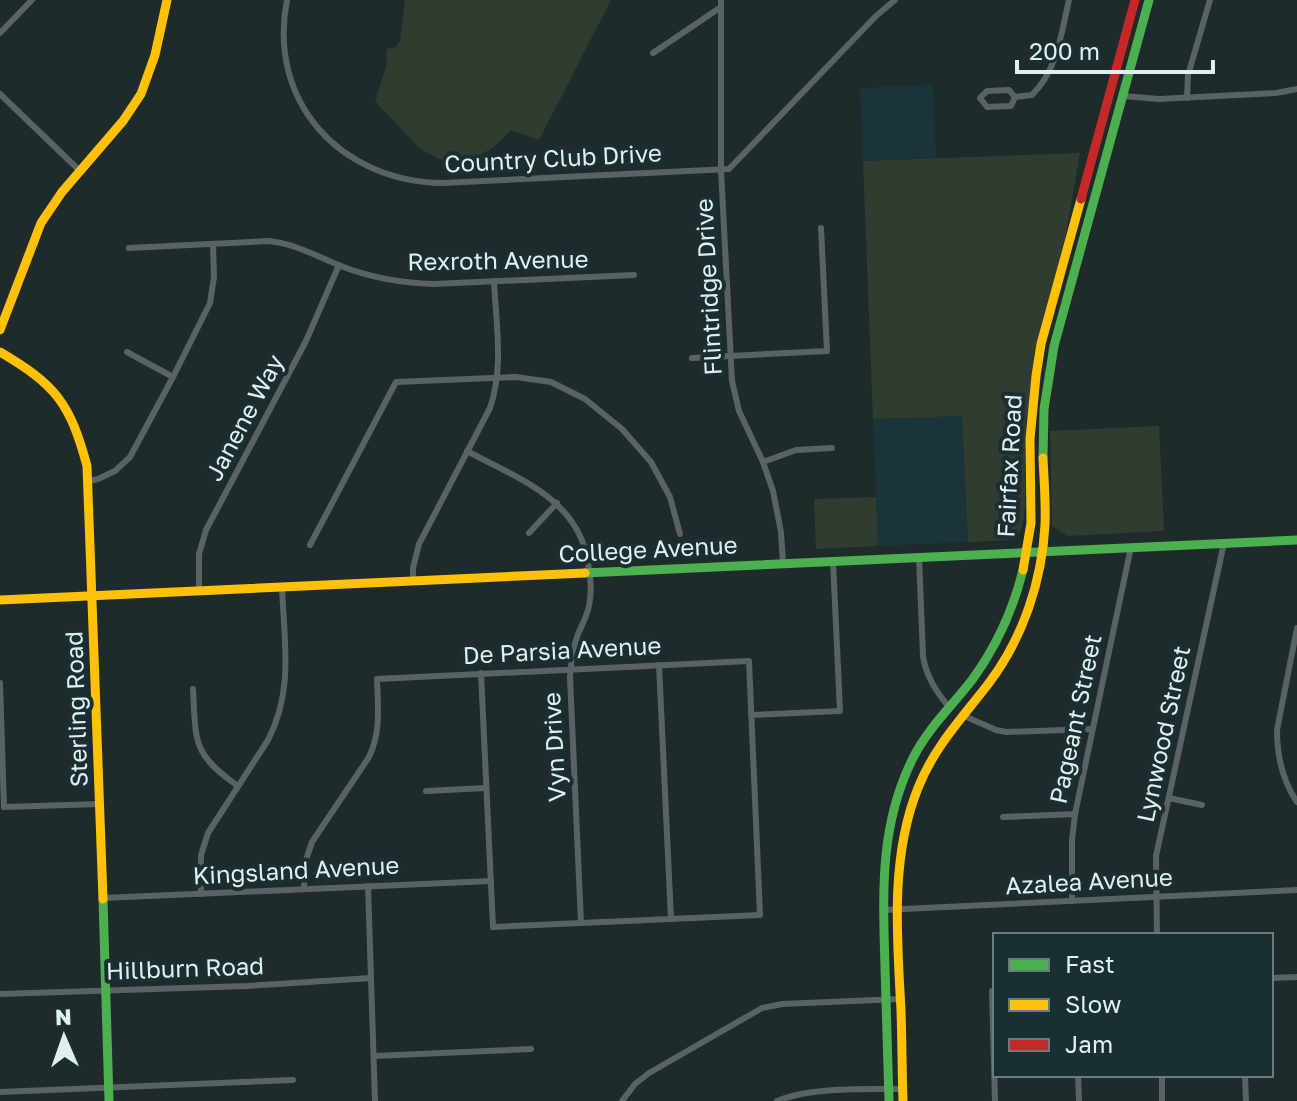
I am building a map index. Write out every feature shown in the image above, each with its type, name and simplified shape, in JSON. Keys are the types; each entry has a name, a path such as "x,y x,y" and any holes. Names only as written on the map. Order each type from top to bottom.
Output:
{"street":[{"path":"0,33 32,0"},
{"path":"0,330 41,223 57,196 123,121 141,92 154,64 167,0"},
{"name":"Country Club Drive","path":"287,0 283,27 286,59 303,106 332,143 379,172 409,181 442,183 721,170"},
{"path":"721,170 729,169 895,0"},
{"path":"1015,97 1032,95 1046,78 1057,56 1069,0"},
{"path":"1137,0 1137,44"},
{"name":"Fairfax Road","path":"889,1101 883,910 884,855 893,809 915,754 948,706 979,670 1001,634 1015,599 1032,516 1030,429 1041,344 1137,0"},
{"name":"Fairfax Road","path":"903,1101 897,910 900,853 906,823 915,792 939,745 993,677 1016,639 1031,603 1042,552 1045,516 1043,429 1054,346 1149,0"},
{"path":"1187,98 1188,75 1210,0"},
{"path":"653,53 721,3"},
{"name":"Flintridge Drive","path":"721,3 721,170 732,381 739,411 763,462 778,511 783,564"},
{"path":"1127,30 1118,79 1123,96 1187,98 1297,89"},
{"path":"1009,90 1015,97 1011,106 987,107 980,98 987,91 1009,90"},
{"path":"0,94 79,170"},
{"path":"1103,116 1105,124 1099,147 1105,160"},
{"path":"692,358 827,351 821,228"},
{"name":"Rexroth Avenue","path":"129,248 281,242 339,265 381,278 412,283 634,275"},
{"path":"88,481 107,476 130,457 173,377 210,303 214,277 213,244"},
{"name":"Janene Way","path":"199,591 199,554 206,530 306,341 339,265"},
{"path":"413,581 419,544 490,408 498,377 494,281"},
{"name":"Sterling Road","path":"0,352 32,371 64,405 83,448 88,481 109,1101"},
{"path":"127,352 173,377"},
{"path":"310,545 396,382 498,377 551,382 585,399 622,429 651,462 670,497 680,534"},
{"path":"763,462 796,450 832,448"},
{"path":"467,451 540,490 557,503 529,533"},
{"name":"Vyn Drive","path":"557,503 580,533 590,573 589,606 575,642 570,669 581,923"},
{"name":"College Avenue","path":"0,600 1297,540"},
{"name":"Lynwood Street","path":"1157,933 1156,856 1224,543"},
{"name":"Pageant Street","path":"1072,901 1071,852 1075,814 1131,547"},
{"path":"919,557 923,656 933,686 948,706"},
{"path":"481,673 493,927 760,915 751,715 840,711 833,561"},
{"path":"201,894 200,867 204,844 214,823 268,740 283,702 286,673 282,587"},
{"path":"1297,628 1277,744 1281,769 1297,802"},
{"name":"De Parsia Avenue","path":"304,889 305,863 312,842 374,747 378,726 377,679 749,661 751,715"},
{"path":"659,665 671,919"},
{"path":"0,683 2,807 100,804"},
{"path":"193,689 199,747 217,772 238,786"},
{"path":"962,715 1006,732 1092,729"},
{"path":"426,791 486,788"},
{"path":"1169,798 1202,805"},
{"path":"1003,817 1075,814"},
{"name":"Kingsland Avenue","path":"103,898 491,881"},
{"path":"368,886 375,1101"},
{"name":"Azalea Avenue","path":"883,910 1297,890"},
{"path":"1273,978 1297,977"},
{"name":"Hillburn Road","path":"0,994 247,986 371,978"},
{"path":"622,1101 635,1084 649,1073 762,1008 782,1004 900,999"},
{"path":"374,1056 531,1049"},
{"path":"995,1077 995,1101"},
{"path":"1078,1077 1079,1101"},
{"path":"1162,1077 1162,1101"},
{"path":"1245,1077 1246,1101"},
{"path":"0,1092 293,1080"},
{"path":"777,1101 799,1093 903,1089"}],"shaded area":[{"path":"933,84 936,158 863,161 860,88"},
{"path":"962,416 968,542 878,546 873,419"}],"green space":[{"path":"405,0 611,0 539,140 511,130 494,147 480,155 442,160 420,149 375,101 386,67 387,49 396,47 400,41"},
{"path":"1080,153 1026,423 1023,522 1019,534 1011,540 968,542 962,416 873,419 863,161"},
{"path":"1159,426 1164,531 1067,536 1052,526 1050,431"},
{"path":"876,497 878,546 816,549 814,499"}],"traffic: fast":[{"path":"1043,458 1044,409 1054,346 1149,0"},
{"path":"585,573 1297,540"},
{"path":"889,1101 884,886 894,809 919,747 972,680 996,641 1009,614 1023,570"},
{"path":"103,899 109,1101"}],"traffic: slow":[{"path":"0,330 41,223 141,94 155,55 167,0"},
{"path":"1023,570 1031,523 1030,439 1041,344 1081,199"},
{"path":"0,352 35,375 58,398 74,426 87,466 103,899"},
{"path":"903,1101 897,926 899,869 909,814 932,759 1001,666 1029,608 1040,567 1045,525 1043,458"},
{"path":"0,600 585,573"}],"traffic: jam":[{"path":"1081,199 1135,0"}]}
